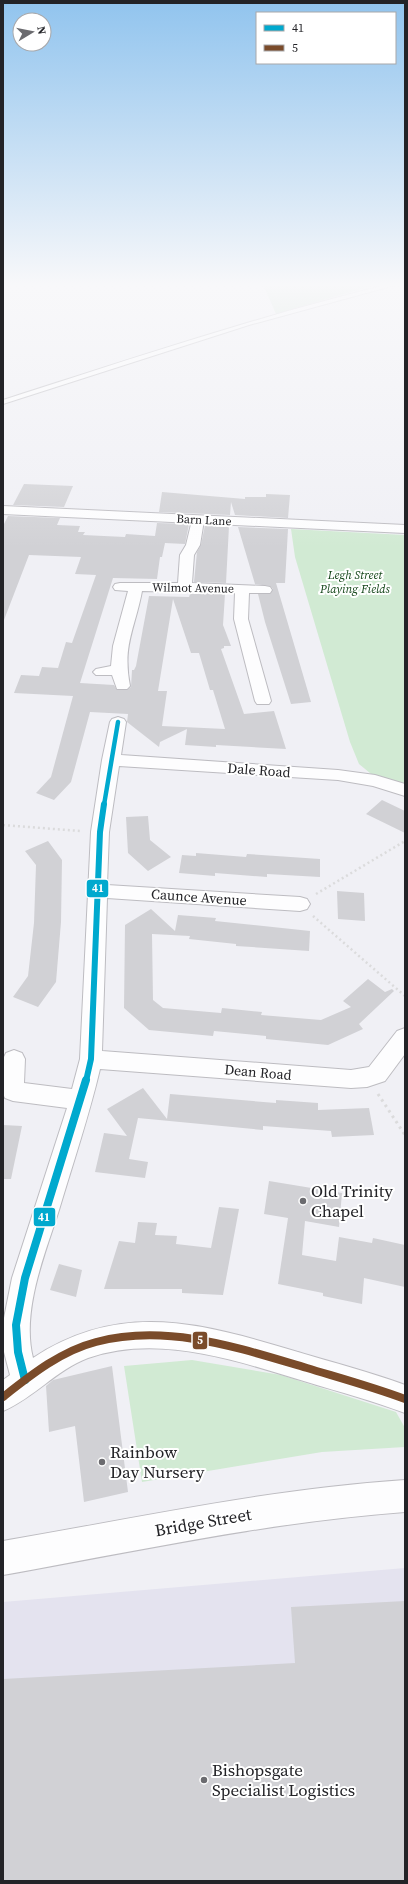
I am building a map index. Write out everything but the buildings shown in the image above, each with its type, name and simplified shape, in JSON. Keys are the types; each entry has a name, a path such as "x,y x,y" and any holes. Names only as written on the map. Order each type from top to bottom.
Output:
{"street":[{"name":"Barn Lane","path":"3,510 198,520 405,528"},
{"path":"185,587 187,555 193,545 198,520"},
{"name":"Wilmot Avenue","path":"120,587 185,587 265,590"},
{"path":"122,686 118,670 120,643 124,626 130,614 136,587"},
{"path":"242,589 241,619 263,701"},
{"path":"101,672 118,670"},
{"path":"259,686 276,684"},
{"path":"25,1380 10,1322 81,1100 91,1059 99,891 100,832 110,760 118,722"},
{"name":"Dale Road","path":"110,760 338,775 375,781 405,790"},
{"name":"Caunce Avenue","path":"99,891 300,904"},
{"path":"367,1078 377,1074 405,1037"},
{"path":"14,1059 13,1091 81,1100"},
{"name":"Dean Road","path":"91,1059 351,1079 367,1078"},
{"path":"3,1397 56,1358 96,1342 116,1338 156,1335 232,1346 405,1399"},
{"name":"Bridge Street","path":"3,1558 268,1510 366,1498 405,1496"}],"lane":[{"path":"3,402 99,372"}],"path":[{"path":"3,825 100,832"},
{"path":"405,842 300,904 405,996"},
{"path":"367,1078 405,1135"}],"shaded area":[{"name":"Bishopsgate Specialist Logistics","path":"405,1568 405,1881 3,1881 3,1602"}],"green space":[{"name":"Legh Street Playing Fields","path":"291,529 405,535 405,785 376,778 359,764 350,742 295,557"},
{"path":"192,1360 281,1375 396,1412 405,1428 405,1447 322,1452 142,1482 124,1366"}],"transit line":[{"name":"41","path":"25,1380 18,1352 16,1325 25,1278 81,1100 91,1059 100,832 118,722"},
{"name":"5","path":"3,1397 47,1365 83,1346 123,1336 150,1335 206,1341 233,1347 359,1383 405,1399"}],"place":[{"name":"Old Trinity Chapel","path":"303,1201"},
{"name":"Rainbow Day Nursery","path":"102,1462"},
{"name":"Bishopsgate Specialist Logistics","path":"204,1780"}]}
